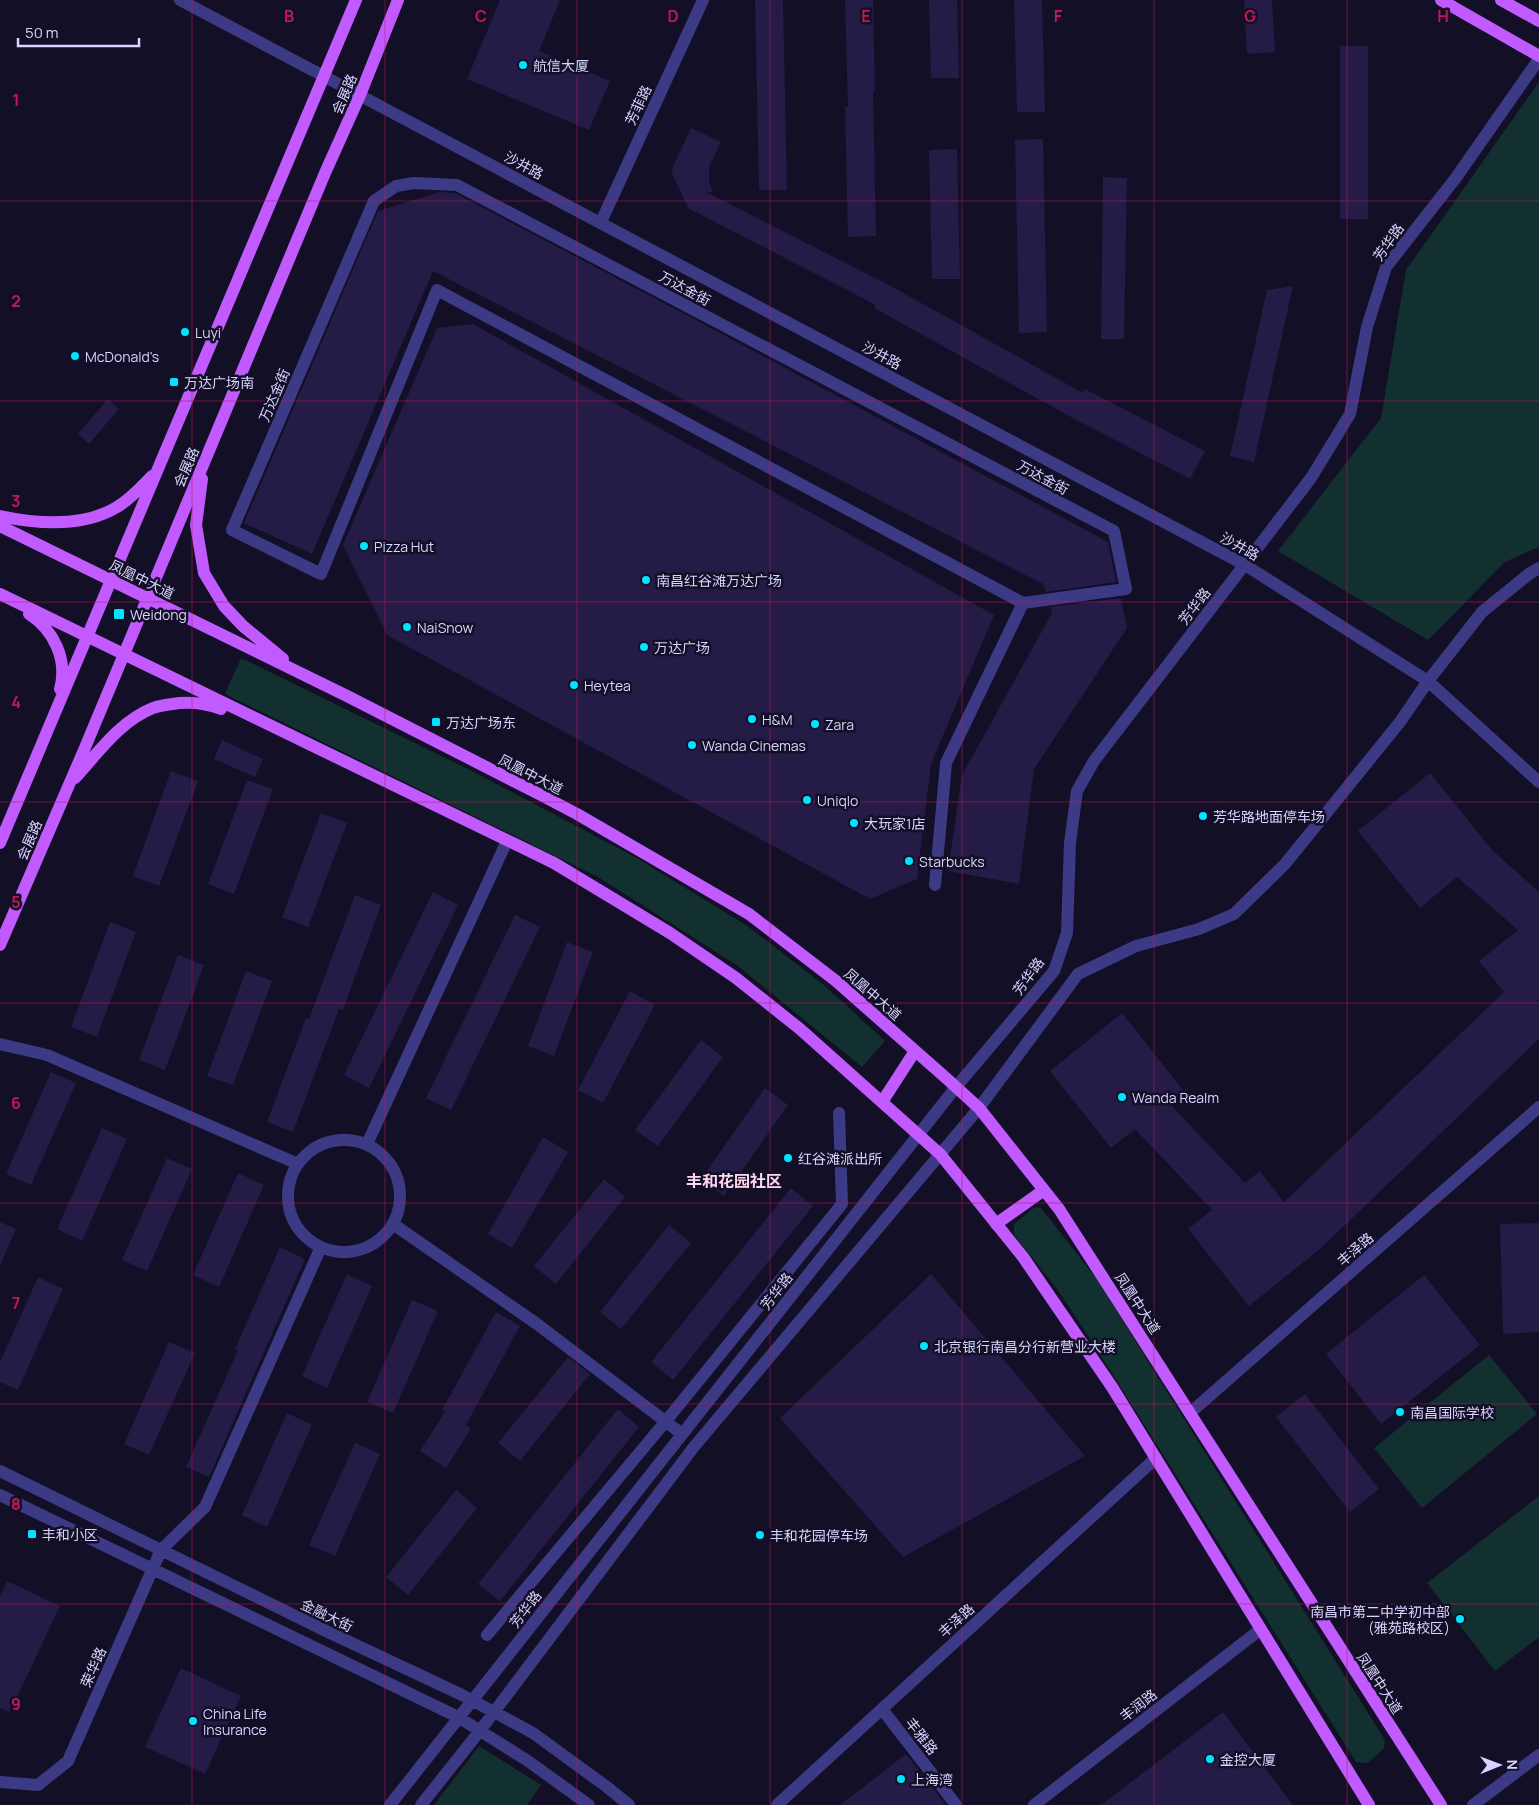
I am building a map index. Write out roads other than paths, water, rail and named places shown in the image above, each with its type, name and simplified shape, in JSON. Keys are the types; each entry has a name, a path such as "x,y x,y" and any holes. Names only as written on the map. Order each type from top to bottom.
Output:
{"main road":[{"name":"会展路","path":"0,843 356,0"},
{"name":"会展路","path":"0,945 124,655 398,0"},
{"path":"1441,0 1539,57"},
{"path":"1501,0 1539,21"},
{"path":"208,454 196,525 204,573 224,606 243,626 298,671"},
{"path":"0,516 34,522 65,523 96,516 117,508 157,471"},
{"name":"凤凰中大道","path":"0,526 298,671 577,814 749,914 836,981 915,1051 979,1108 1059,1209 1441,1805"},
{"path":"0,594 562,868 670,934 736,978 800,1029 940,1154 1023,1257 1112,1387 1369,1805"},
{"path":"0,594 36,618 50,633 60,653 62,683 48,730"},
{"path":"69,785 120,729 133,718 154,708 184,702 208,705 308,745"},
{"path":"882,1102 915,1051"},
{"path":"996,1224 1044,1190"}],"street":[{"name":"沙井路","path":"180,0 1245,565 1428,681 1539,782"},
{"name":"芳菲路","path":"601,222 703,0"},
{"name":"芳华路","path":"390,1805 956,1088 1054,972 1067,933 1070,843 1077,791 1094,761 1311,478 1350,414 1367,327 1386,267 1455,179 1539,57"},
{"name":"万达金街","path":"414,183 457,185 1114,531 1126,588 1024,603 438,290 321,574 232,530 374,202 396,186 414,183"},
{"path":"421,1805 479,1732 693,1448 979,1108 1078,974 1136,946 1199,930 1234,914 1285,864 1400,722 1428,681 1482,612 1539,568"},
{"path":"935,885 946,763 1024,603"},
{"path":"367,1144 507,841"},
{"path":"0,1044 47,1055 298,1164"},
{"name":"丰泽路","path":"1190,1413 1539,1107"},
{"path":"487,1635 666,1421 842,1204 839,1112"},
{"path":"337,1140 352,1140 367,1144 382,1154 394,1170 400,1188 399,1207 393,1224 382,1237 369,1246 353,1252 337,1252 321,1247 305,1236 294,1220 288,1201 290,1182 298,1164 308,1152 322,1144 337,1140"},
{"path":"393,1224 537,1324 682,1434"},
{"path":"161,1550 205,1507 321,1247"},
{"name":"丰泽路","path":"777,1805 1156,1458"},
{"name":"金融大街","path":"0,1471 472,1700 533,1733 608,1786 629,1805"},
{"path":"0,1495 458,1717 479,1732 528,1761 589,1805"},
{"name":"荣华路","path":"0,1782 38,1785 68,1761 161,1550"},
{"name":"丰润路","path":"1034,1805 1261,1630"},
{"name":"丰雅路","path":"882,1709 956,1805"},
{"path":"1473,1805 1539,1755"}],"place":[{"name":"航信大厦","path":"523,65"},
{"name":"Luyi","path":"185,332"},
{"name":"McDonald's","path":"75,356"},
{"name":"万达广场南","path":"174,382"},
{"name":"Pizza Hut","path":"364,546"},
{"name":"南昌红谷滩万达广场","path":"646,580"},
{"name":"Weidong","path":"119,614"},
{"name":"NaiSnow","path":"407,627"},
{"name":"万达广场","path":"644,647"},
{"name":"Heytea","path":"574,685"},
{"name":"H&M","path":"752,719"},
{"name":"万达广场东","path":"436,722"},
{"name":"Zara","path":"815,724"},
{"name":"Wanda Cinemas","path":"692,745"},
{"name":"Uniqlo","path":"807,800"},
{"name":"芳华路地面停车场","path":"1203,816"},
{"name":"大玩家1店","path":"854,823"},
{"name":"Starbucks","path":"909,861"},
{"name":"Wanda Realm","path":"1122,1097"},
{"name":"红谷滩派出所","path":"788,1158"},
{"name":"北京银行南昌分行新营业大楼","path":"924,1346"},
{"name":"南昌国际学校","path":"1400,1412"},
{"name":"丰和小区","path":"32,1534"},
{"name":"丰和花园停车场","path":"760,1535"},
{"name":"南昌市第二中学初中部 (雅苑路校区)","path":"1460,1619"},
{"name":"China Life Insurance","path":"193,1721"},
{"name":"金控大厦","path":"1210,1759"},
{"name":"上海湾","path":"901,1779"}],"district":[{"name":"丰和花园社区","path":"734,1181"}]}
